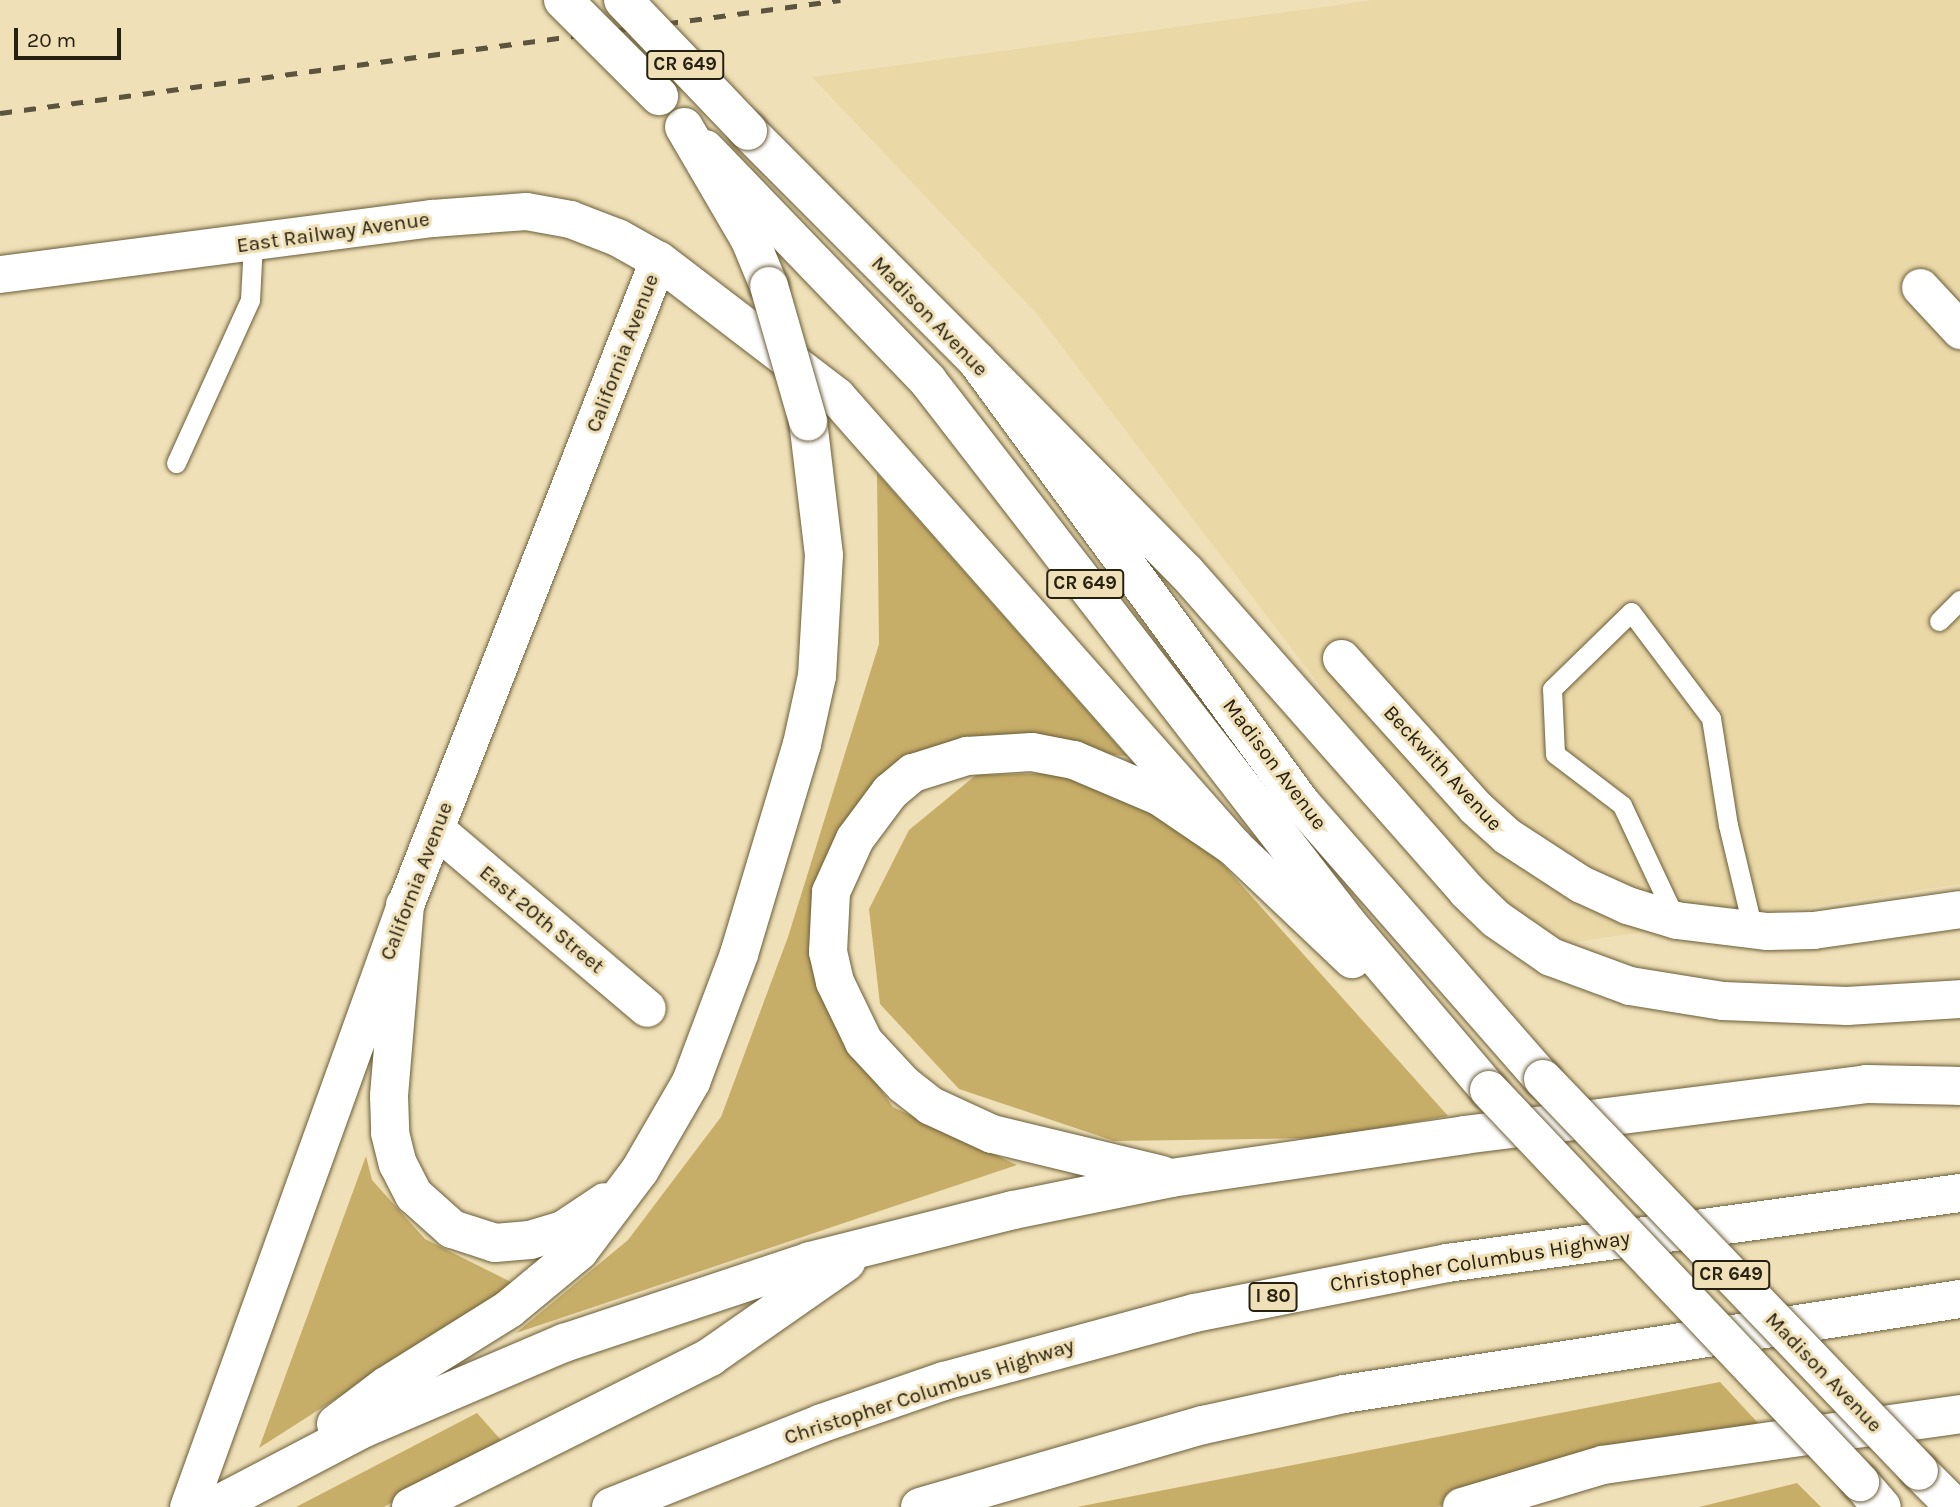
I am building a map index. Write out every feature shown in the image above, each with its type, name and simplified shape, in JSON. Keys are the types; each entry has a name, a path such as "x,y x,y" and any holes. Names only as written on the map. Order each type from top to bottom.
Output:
{"main road":[{"name":"Madison Avenue","path":"563,0 659,96 684,127 928,381 1348,924 1489,1090 1871,1494"},
{"name":"Madison Avenue","path":"623,0 748,131 978,361 1301,803 1543,1079 1955,1507"},
{"path":"262,1481 386,1386 548,1279 579,1251 640,1170 669,1127 713,1028 805,733 817,676 824,555 808,421 769,286 750,240 684,127"},
{"path":"658,260 837,397 1234,848 1489,1090"},
{"path":"978,361 1186,572 1466,891 1496,919 1551,957 1630,986 1723,1001 1847,1006 1960,999"},
{"path":"1171,1178 992,1135 931,1106 904,1085 864,1042 835,982 827,942 831,892 855,839 890,792 913,773 967,755 1032,752 1074,760 1159,796 1234,848"},
{"path":"405,905 389,1097 390,1133 398,1164 414,1195 452,1229 480,1242 530,1240 563,1230 605,1202 640,1170"},
{"path":"213,1507 362,1429 564,1343 698,1296 867,1246 1171,1178 1866,1084 1960,1058"},
{"path":"1866,1084 1960,1086"},
{"name":"Christopher Columbus Highway","path":"611,1507 822,1423 944,1381 1195,1312 1447,1263 1960,1193"},
{"path":"411,1507 710,1357 867,1246"},
{"path":"920,1507 1203,1424 1344,1394 1960,1299"},
{"path":"1462,1507 1603,1465 1960,1414"}],"street":[{"name":"East Railway Avenue","path":"4,283 253,242 432,218 526,211 570,219 617,237 658,260"},
{"name":"California Avenue","path":"188,1507 405,905 437,830 658,260"},
{"path":"1920,287 1960,330"},
{"name":"Beckwith Avenue","path":"1341,657 1475,807 1507,836 1581,884 1676,920 1753,930 1813,930 1960,909"},
{"name":"East 20th Street","path":"437,830 647,1009"}],"lane":[{"path":"176,463 250,299 253,242"},
{"path":"1939,621 1960,600"},
{"path":"1676,920 1622,805 1555,754 1552,689 1632,612 1711,718 1728,825 1753,930"}],"shaded area":[{"path":"1373,0 1960,0 1960,884 1536,948 1451,858 1037,314 812,77"},
{"path":"877,473 1127,756 947,742 848,824 810,940 832,1020 893,1107 1017,1165 516,1333 628,1240 721,1117 788,937 879,644"},
{"path":"1064,773 1160,813 1219,860 1448,1116 1323,1138 1114,1141 959,1089 880,1004 869,909 909,830 976,775"},
{"path":"366,1156 372,1180 425,1239 515,1284 259,1448"},
{"path":"1720,1382 1758,1423 1437,1507 1077,1507"},
{"path":"477,1413 501,1440 384,1507 296,1507"},
{"path":"1797,1483 1821,1507 1699,1507"}],"railway":[{"path":"0,113 840,0"}]}
